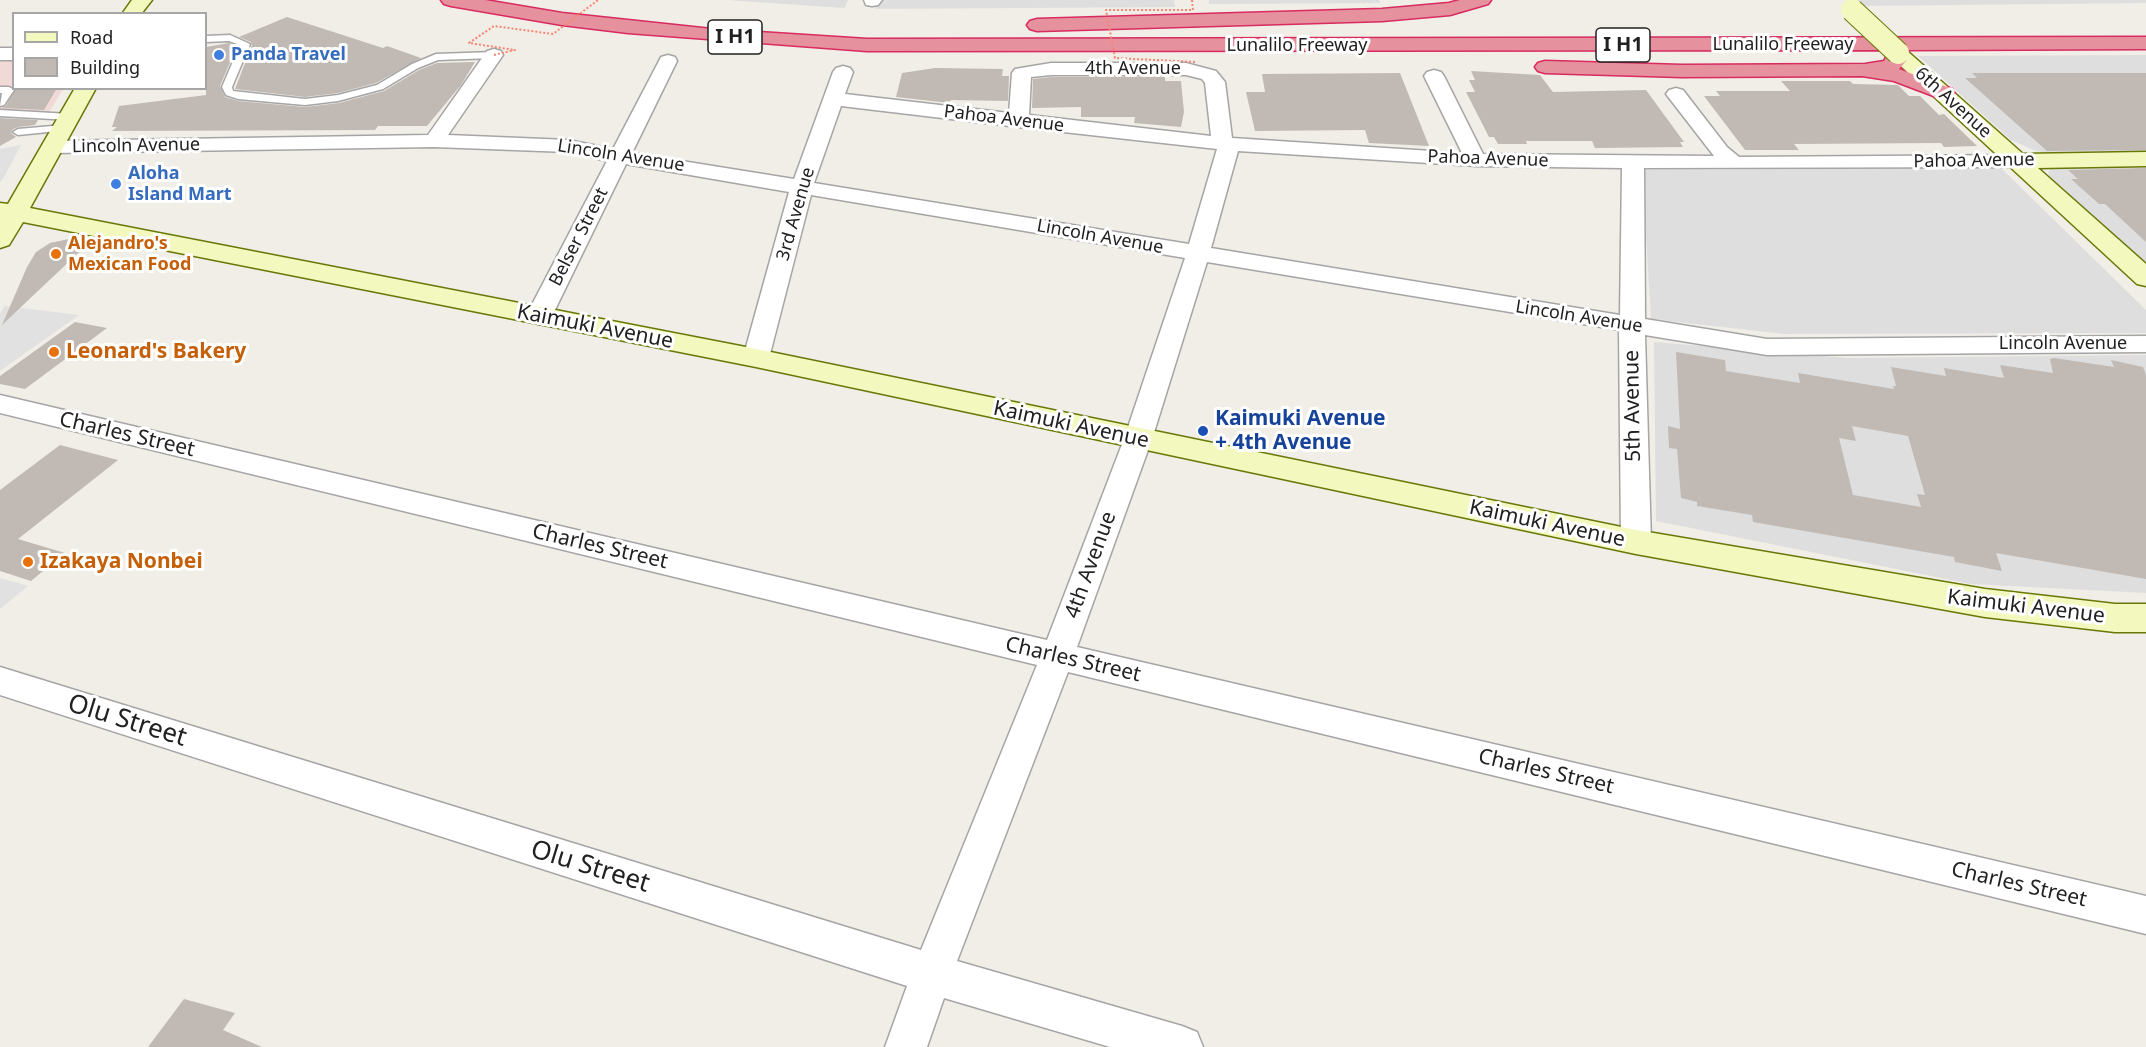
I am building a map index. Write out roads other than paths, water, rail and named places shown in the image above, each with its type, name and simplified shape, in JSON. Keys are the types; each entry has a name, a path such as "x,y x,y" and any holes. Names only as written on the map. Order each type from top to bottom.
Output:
{"highway":[{"name":"Lunalilo Freeway","path":"451,0 562,19 712,35 867,45 2146,43"},
{"name":"Lunalilo Freeway","path":"1481,0 1450,9 1382,15 1023,25 1613,25"},
{"name":"Lunalilo Freeway","path":"1844,11 1897,24"},
{"path":"1100,46 1505,65"},
{"path":"1529,66 1722,72 1865,70 1890,66 1896,61 1898,53"},
{"path":"1865,70 1898,75 1944,94"}],"street":[{"path":"133,12 142,0"},
{"name":"6th Avenue","path":"1844,11 1898,53 2020,161 2146,278"},
{"path":"434,141 494,55"},
{"name":"Belser Street","path":"539,316 668,61"},
{"name":"4th Avenue","path":"906,1047 932,974 1057,657 1138,439 1198,254 1226,144 1213,78 1202,72 1178,68 1041,69 1022,73 1018,121"},
{"name":"3rd Avenue","path":"756,358 802,186 843,72"},
{"path":"1434,76 1476,160"},
{"path":"0,240 8,212 62,131 85,90"},
{"path":"1676,94 1720,151 1734,163"},
{"name":"Pahoa Avenue","path":"834,99 1226,144 1476,160 1734,163 2146,159"},
{"name":"Lincoln Avenue","path":"62,131 568,146 620,157 1198,254 1767,347 2146,344"},
{"name":"5th Avenue","path":"1633,162 1632,326 1636,542"},
{"name":"Kaimuki Avenue","path":"8,212 756,358 1636,542 1984,603 2115,618 2146,618"},
{"name":"Charles Street","path":"0,404 2146,915"},
{"name":"Olu Street","path":"0,681 932,974 1182,1047"}],"lane":[{"path":"207,39 230,38 244,44 227,87 229,93 238,96 305,102 338,98 380,87 415,66 436,57 494,55"},
{"path":"0,90 9,90 0,103"},
{"path":"0,113 62,131"},
{"path":"18,132 62,131"}],"place":[{"name":"Panda Travel","path":"219,55"},
{"name":"Aloha Island Mart","path":"116,184"},
{"name":"Alejandro's Mexican Food","path":"56,254"},
{"name":"Leonard's Bakery","path":"54,352"},
{"name":"Kaimuki Avenue + 4th Avenue","path":"1203,431"},
{"name":"Izakaya Nonbei","path":"28,562"}]}
